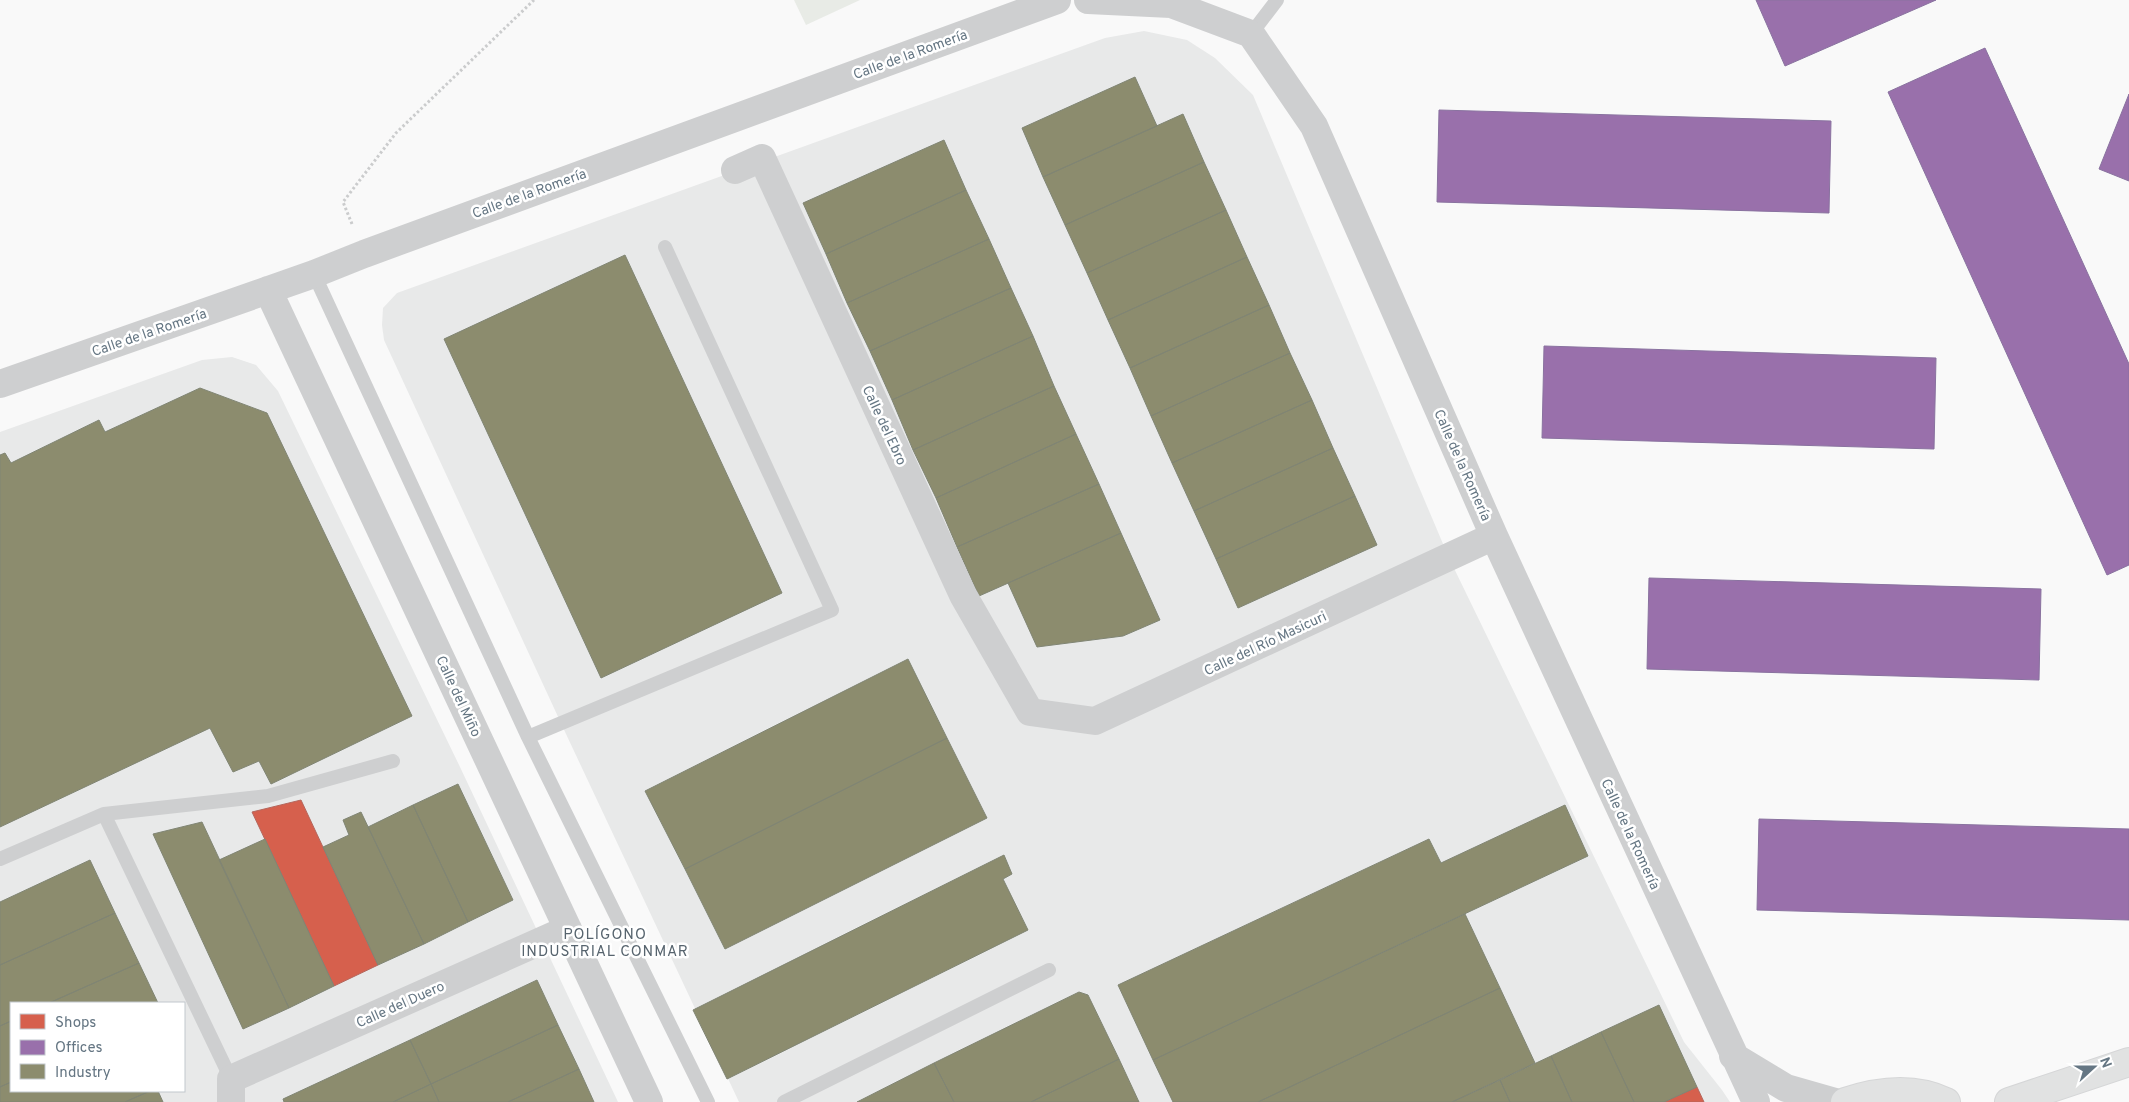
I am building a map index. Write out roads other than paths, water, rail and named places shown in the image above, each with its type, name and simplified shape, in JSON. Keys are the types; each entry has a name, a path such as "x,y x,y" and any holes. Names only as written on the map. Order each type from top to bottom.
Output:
{"main road":[{"path":"2009,1102 2129,1062"},
{"path":"1845,1102 1872,1093 1905,1091 1938,1098 1946,1102"}],"street":[{"name":"Calle de la Romería","path":"0,384 314,274 1057,0"},
{"path":"1088,0 1172,4 1252,34"},
{"name":"Calle de la Romería","path":"1252,34 1314,126 1494,536 1733,1056 1756,1102"},
{"name":"Calle del Ebro","path":"735,170 762,158 963,595 1030,712"},
{"name":"Calle del Miño","path":"268,290 648,1102"},
{"name":"Calle del Río Masicuri","path":"1030,712 1095,721 1494,536"},
{"name":"Calle del Duero","path":"231,1090 568,929"},
{"path":"1733,1056 1786,1088 1834,1102"}],"lane":[{"path":"1252,34 1277,0"},
{"path":"528,736 832,610 665,247"},
{"path":"314,274 528,736 708,1102"},
{"path":"0,859 104,814 268,796 393,761"},
{"path":"104,814 231,1090"},
{"path":"784,1102 1049,970"},
{"path":"2036,1094 2129,1047"}],"district":[{"name":"POLÍGONO INDUSTRIAL CONMAR","path":"605,942"}]}
